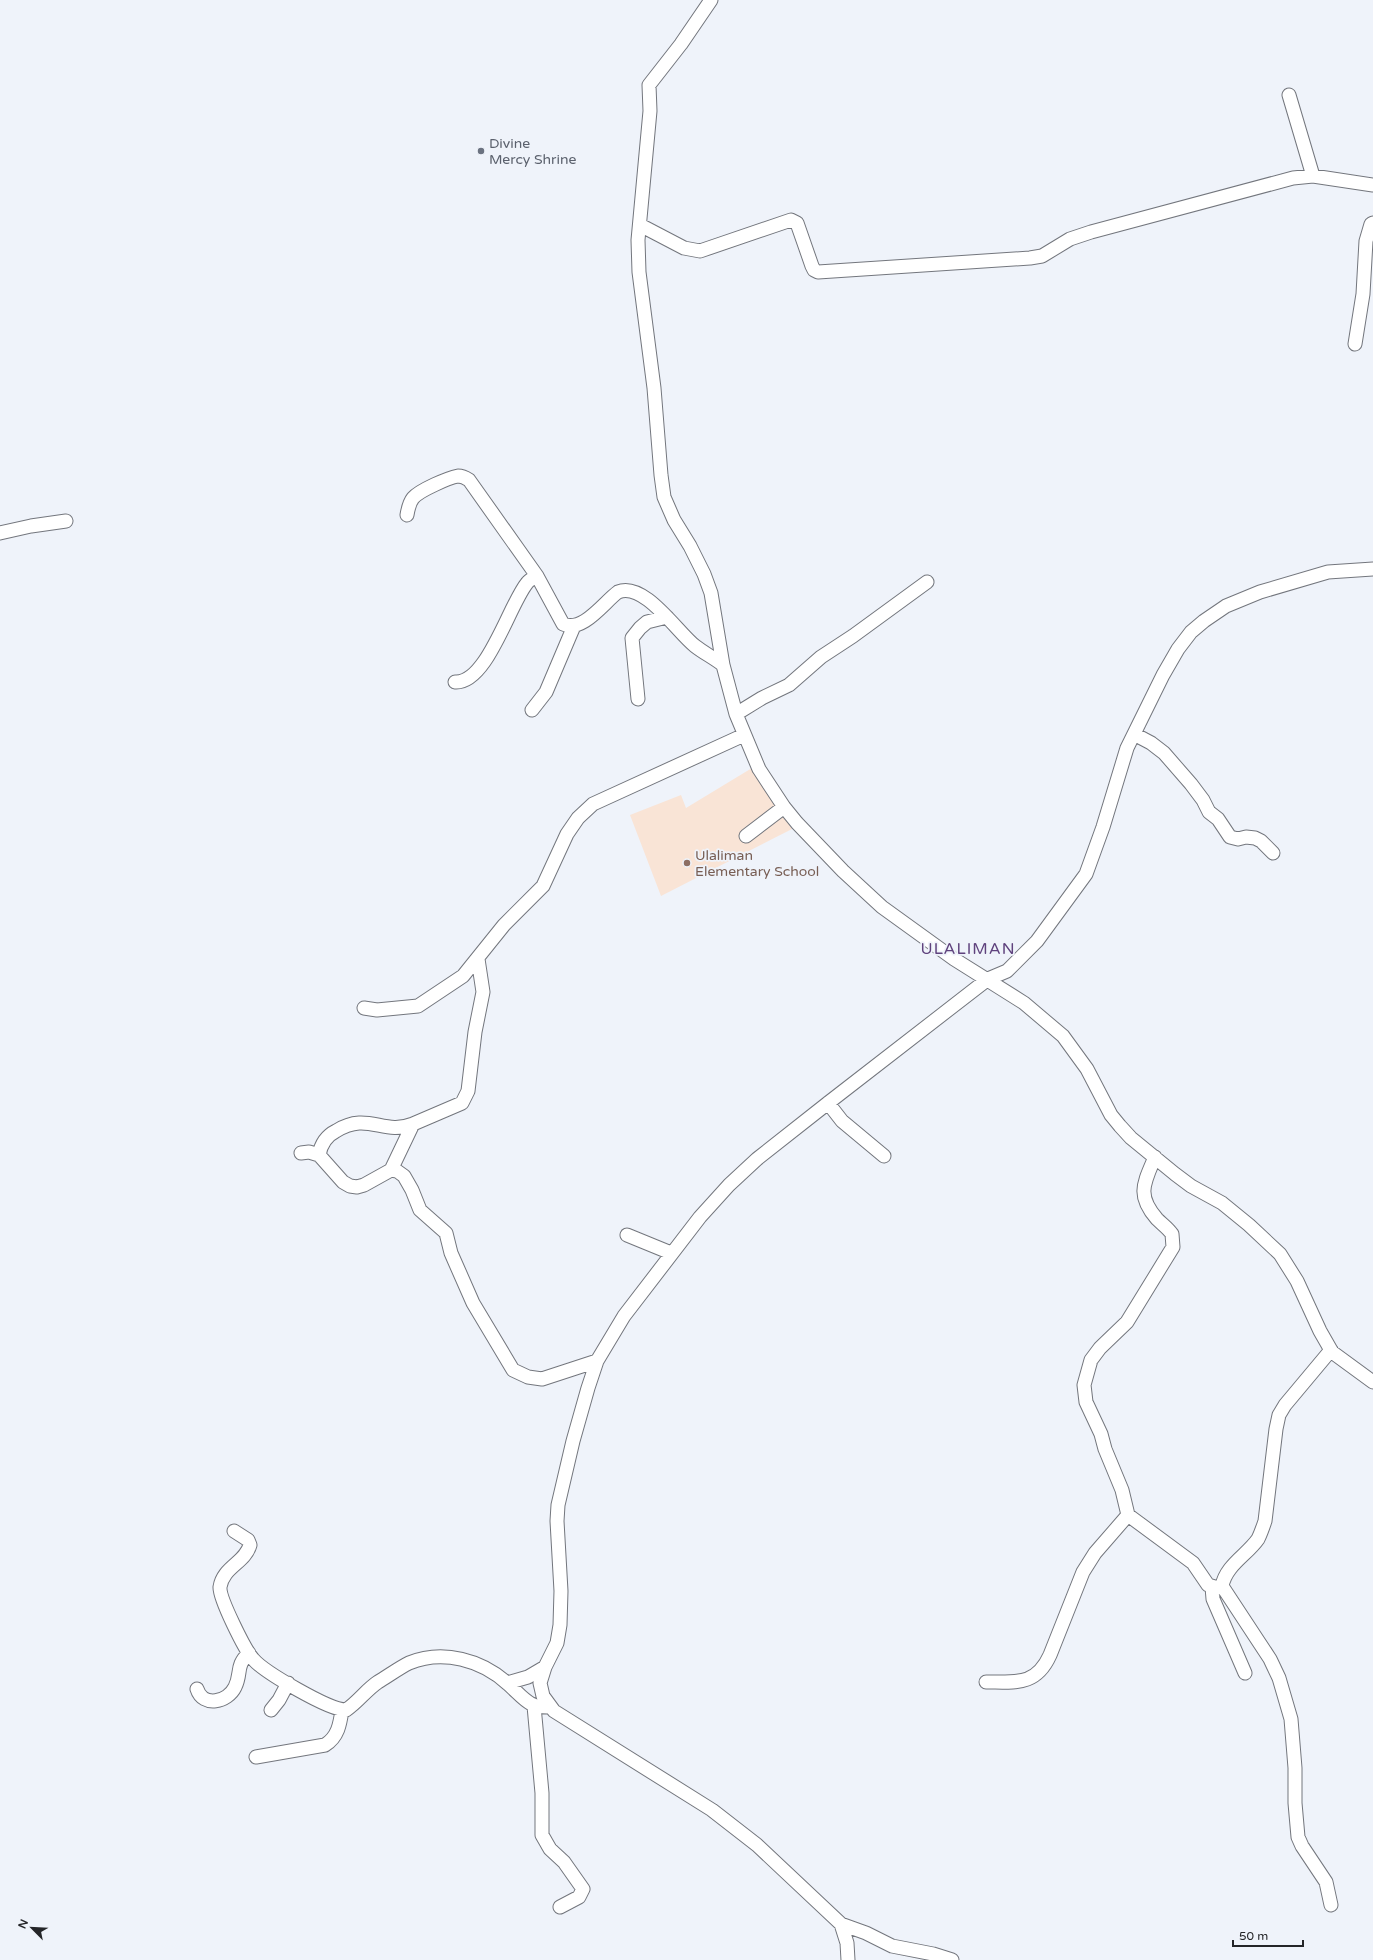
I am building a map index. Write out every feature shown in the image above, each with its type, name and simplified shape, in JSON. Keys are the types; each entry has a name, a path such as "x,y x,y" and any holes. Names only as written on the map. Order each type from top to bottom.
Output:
{"street":[{"path":"711,0 681,44 649,85 650,111 640,225 639,272 654,388 658,452 664,497 674,520 690,546 704,574 711,593 723,665 736,714 759,769 784,807 814,842 882,907 954,959 1024,1003 1063,1036 1087,1069 1111,1115 1131,1138 1190,1186 1222,1203 1249,1225 1280,1254 1297,1282 1320,1331 1332,1350 1343,1361 1373,1382"},
{"path":"1289,95 1313,176"},
{"path":"640,225 684,248 700,251 791,220 797,223 812,266 814,270 818,272 1042,256 1070,240 1091,232 1293,178 1313,176 1373,185"},
{"path":"1356,344 1363,294 1366,240 1372,220"},
{"path":"407,515 410,502 420,492 452,478 464,477 469,480 537,576 559,619 563,624 574,626"},
{"path":"0,533 30,526 66,521"},
{"path":"952,1960 933,1954 892,1946 866,1933 840,1924 757,1845 712,1810 559,1714 552,1707 541,1690 540,1683 544,1667 557,1643 560,1625 561,1591 557,1527 558,1505 580,1415 598,1361 624,1316 671,1253 700,1217 729,1185 758,1159 828,1103 988,979 1006,971 1038,941 1086,874 1099,840 1127,748 1178,649 1191,632 1226,606 1241,600 1305,578 1340,570 1373,569"},
{"path":"455,682 465,681 478,669 490,651 525,585 537,576"},
{"path":"736,714 762,698 789,685 821,657 853,636 926,582"},
{"path":"532,710 546,692 574,626 592,616 614,595 623,590 637,593 667,617 695,646 723,665"},
{"path":"638,699 632,638 647,622 667,617"},
{"path":"1134,734 1152,743 1164,753 1191,784 1203,800 1209,812 1218,819 1230,837 1238,839 1246,837 1255,838 1261,841 1273,853"},
{"path":"364,1008 378,1010 418,1006 463,976 504,925 546,881 567,834 586,809 593,804 744,735"},
{"path":"746,836 784,807"},
{"path":"319,1156 321,1148 328,1137 350,1123 371,1123 396,1128 413,1124 462,1103 468,1092 475,1032 483,992 478,959"},
{"path":"828,1103 842,1120 884,1156"},
{"path":"301,1153 309,1152 319,1156 325,1160 342,1182 350,1186 357,1187 364,1185 391,1170 413,1124"},
{"path":"1155,1157 1144,1182 1144,1200 1155,1216 1172,1234 1173,1247 1126,1322 1091,1360 1084,1385 1086,1402 1101,1434 1105,1449 1122,1490 1128,1515 1193,1564 1203,1579 1217,1586 1270,1659 1280,1678 1291,1719 1295,1768 1294,1803 1298,1837 1302,1846 1326,1882 1331,1905"},
{"path":"391,1170 397,1171 404,1176 412,1190 420,1210 446,1233 451,1253 473,1303 513,1370 528,1377 542,1379 598,1361"},
{"path":"627,1234 671,1253"},
{"path":"1245,1673 1213,1599 1217,1586 1255,1542 1263,1529 1279,1415 1290,1399 1332,1350"},
{"path":"986,1682 1018,1682 1039,1674 1050,1655 1083,1572 1095,1553 1128,1515"},
{"path":"234,1531 249,1542 249,1548 241,1560 224,1575 220,1592 223,1603 249,1653 258,1664 324,1704 342,1710 351,1707 377,1683 409,1663 424,1659 453,1658 472,1662 507,1683 534,1706 552,1707"},
{"path":"197,1689 201,1697 206,1701 218,1700 230,1695 236,1686 240,1662 249,1653"},
{"path":"507,1683 528,1677 544,1667"},
{"path":"271,1710 279,1700 288,1683"},
{"path":"534,1706 542,1793 542,1835 550,1849 564,1862 583,1889 579,1897 560,1906"},
{"path":"256,1757 326,1745 336,1736 342,1710"},
{"path":"840,1924 847,1943 848,1960"}],"shaded area":[{"name":"Ulaliman Elementary School","path":"752,768 792,829 661,896 630,815 681,795 686,808"}],"place":[{"name":"Divine Mercy Shrine","path":"481,151"},
{"name":"Ulaliman Elementary School","path":"687,863"}],"district":[{"name":"ULALIMAN","path":"968,949"}]}
